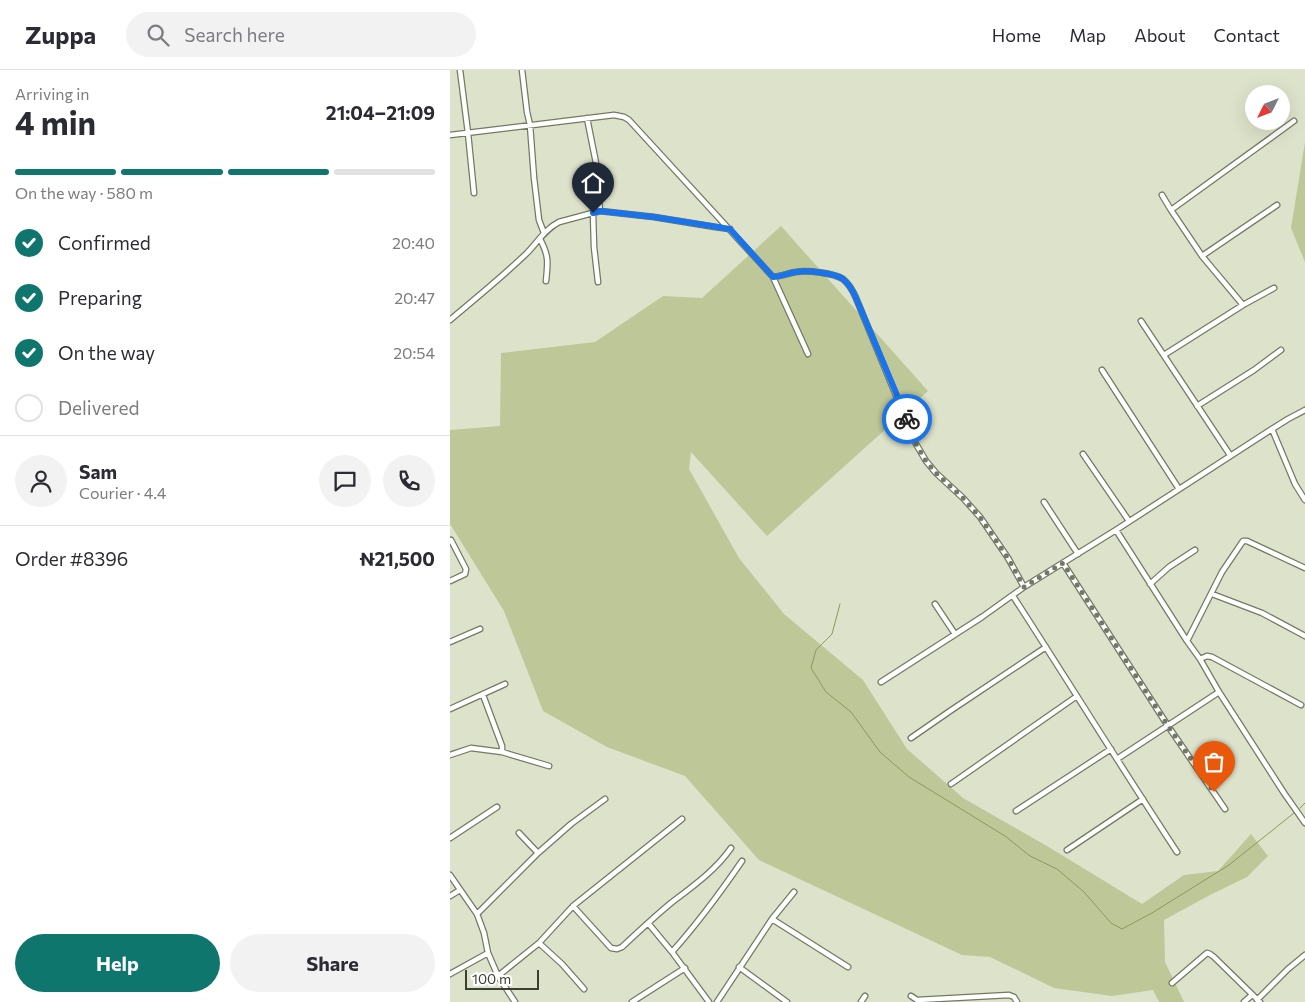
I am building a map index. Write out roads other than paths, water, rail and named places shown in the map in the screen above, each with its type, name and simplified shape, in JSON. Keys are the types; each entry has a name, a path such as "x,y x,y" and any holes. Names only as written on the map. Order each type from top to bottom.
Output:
{"street":[{"path":"460,70 474,193"},
{"path":"522,70 530,125 539,220 544,233"},
{"path":"450,135 614,115 629,120 773,277 808,354"},
{"path":"586,118 596,163 600,211"},
{"path":"1171,210 1294,120"},
{"path":"1162,195 1202,256 1243,305"},
{"path":"1202,256 1277,205"},
{"path":"450,320 526,254 544,233 559,222 600,211 730,229"},
{"path":"593,213 598,282"},
{"path":"540,239 547,254 546,281"},
{"path":"773,277 797,271 813,272 834,275 842,278 849,285 916,444 936,473 980,517 1008,558 1024,587"},
{"path":"1164,355 1243,305 1274,288"},
{"path":"1140,321 1230,456"},
{"path":"1197,406 1254,370 1281,350"},
{"path":"1102,370 1179,489"},
{"path":"881,682 982,617 1024,587 1129,522 1272,429 1305,410"},
{"path":"1272,429 1295,484 1305,500"},
{"path":"1083,454 1129,522"},
{"path":"1044,502 1078,554"},
{"path":"1116,530 1305,823"},
{"path":"450,581 466,574 466,569 451,540"},
{"path":"1187,641 1222,572 1243,541 1247,541 1305,568"},
{"path":"1150,584 1169,567 1195,550"},
{"path":"1063,563 1168,726 1225,808"},
{"path":"1212,594 1262,613 1305,636"},
{"path":"1013,596 1177,852"},
{"path":"935,604 955,634"},
{"path":"450,642 480,629"},
{"path":"911,738 1046,647"},
{"path":"1200,659 1207,656 1212,657 1300,705"},
{"path":"450,708 505,684"},
{"path":"1117,759 1219,692"},
{"path":"483,695 502,746 502,752"},
{"path":"951,784 1077,696"},
{"path":"450,755 471,748 502,752 549,766"},
{"path":"1016,811 1111,749"},
{"path":"477,914 538,853 571,824 605,799"},
{"path":"1067,850 1143,800"},
{"path":"450,838 497,807"},
{"path":"498,976 539,943 573,906 682,819"},
{"path":"519,833 538,853"},
{"path":"573,906 611,948 617,949 622,947 648,922 724,858 731,848"},
{"path":"672,952 722,891 742,861"},
{"path":"450,875 477,914 484,933 488,953 498,976 516,1002"},
{"path":"450,896 460,890"},
{"path":"716,1002 772,919 794,892"},
{"path":"772,919 848,967"},
{"path":"648,922 685,968 709,1002"},
{"path":"539,943 562,964 584,989"},
{"path":"450,974 488,953"},
{"path":"1172,983 1207,953 1214,957 1258,1001 1305,955"},
{"path":"739,967 787,1002"},
{"path":"632,1002 685,968"},
{"path":"912,996 917,1000 1009,995 1014,997 1017,1002"},
{"path":"1244,1002 1252,995"},
{"path":"861,1002 865,996"}],"waterway":[{"path":"840,604 832,634 816,650 811,668 826,692 851,712 880,752 909,777 1005,836 1030,856 1057,869 1084,892 1111,923 1122,929 1152,913 1229,865 1294,813"},
{"path":"1300,808 1305,803"}]}
